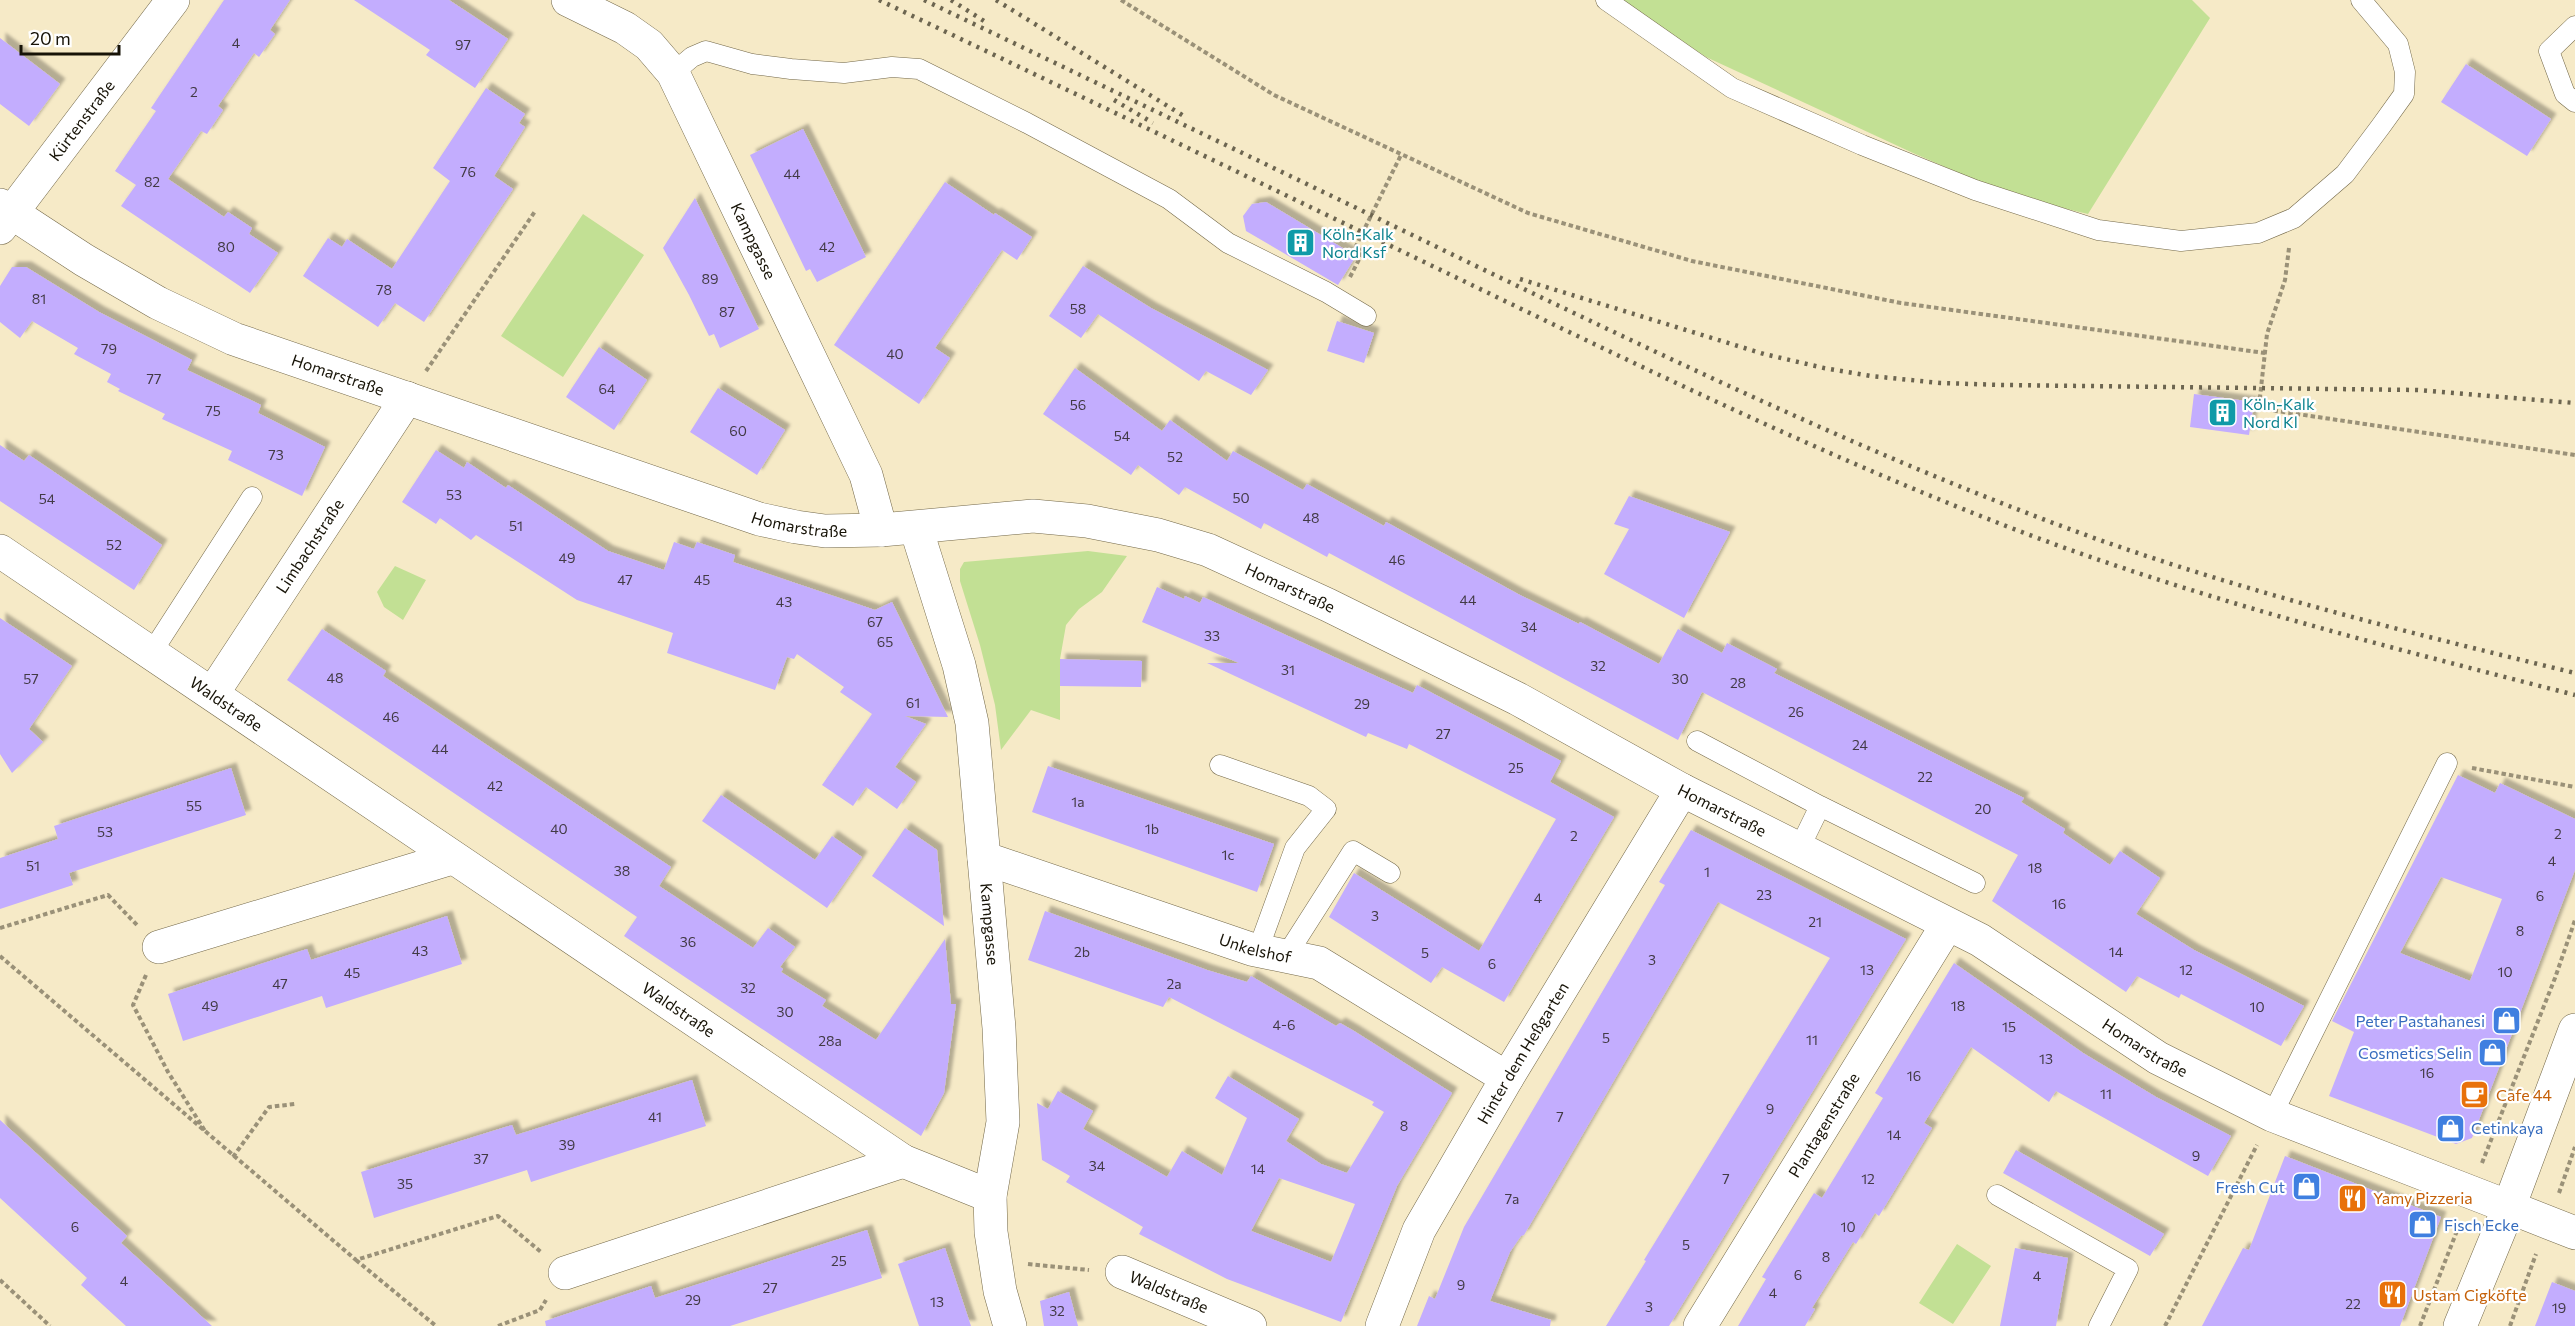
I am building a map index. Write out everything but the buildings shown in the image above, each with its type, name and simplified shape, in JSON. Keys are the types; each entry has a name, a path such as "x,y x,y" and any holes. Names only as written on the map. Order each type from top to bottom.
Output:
{"street":[{"name":"Kürtenstraße","path":"4,215 173,0"},
{"name":"Kampgasse","path":"568,0 625,28 649,45 673,72 866,475 881,530"},
{"name":"Homarstraße","path":"4,215 158,303 224,334 759,519 825,531 916,528 1033,516 1087,521 1158,535 1208,550 1328,604 1518,699 1682,790 1980,940 2158,1059 2272,1115 2575,1233"},
{"name":"Limbachstraße","path":"213,693 407,398"},
{"name":"Kampgasse","path":"916,528 966,691 972,723 999,1028 1003,1122 1000,1151 990,1196 991,1232 998,1279 1010,1326"},
{"name":"Waldstraße","path":"0,551 903,1161 990,1196"},
{"name":"Hinter dem Heßgarten","path":"1382,1326 1419,1230 1507,1078 1682,790"},
{"path":"159,947 452,858"},
{"name":"Unkelshof","path":"984,858 1273,953 1319,963 1507,1078"},
{"name":"Plantagenstraße","path":"1700,1326 1947,925"},
{"path":"2460,1326 2509,1207 2575,1030"},
{"path":"565,1273 903,1161"},
{"name":"Waldstraße","path":"1122,1272 1250,1326"}],"lane":[{"path":"1606,0 1732,88 1862,145 1975,190 2098,230 2181,241 2258,233 2294,218 2345,174 2404,94 2405,72 2398,44 2361,0"},
{"path":"2575,26 2549,51 2565,94 2575,102"},
{"path":"673,72 692,57 706,51 752,64 790,69 844,73 892,66 919,69 1139,182 1169,199 1228,243 1338,299 1366,316"},
{"path":"152,652 252,497"},
{"path":"1697,741 1820,806 1975,883"},
{"path":"2272,1115 2447,763"},
{"path":"1220,765 1309,796 1326,809 1295,848 1273,953"},
{"path":"1798,849 1820,806"},
{"path":"1273,953 1353,851 1390,873"},
{"path":"1998,1195 2128,1269 2099,1326"}],"path":[{"path":"1121,0 1274,95 1527,213 1692,261 1901,303 2265,353"},
{"path":"1338,299 1364,250 1356,246 1401,154"},
{"path":"407,398 536,210"},
{"path":"2294,218 2285,280 2270,318 2265,353 2260,397 2270,410 2575,454"},
{"path":"2447,763 2575,787"},
{"path":"0,928 108,895 159,947 133,1005 168,1072 207,1134"},
{"path":"2420,1326 2575,920"},
{"path":"0,956 233,1157 436,1326"},
{"path":"233,1157 269,1107 295,1104"},
{"path":"2165,1326 2272,1115"},
{"path":"356,1260 498,1216 565,1273 540,1310 498,1326"},
{"path":"1023,1263 1122,1272"},
{"path":"0,1280 50,1326"}],"green space":[{"path":"1620,0 2192,0 2210,18 2088,214 2012,196 1913,153 1706,57"},
{"path":"583,214 644,255 563,377 501,336"},
{"path":"1088,551 1127,556 1102,592 1079,609 1066,625 1060,659 1060,720 1031,710 1001,750 995,705 980,645 960,581 960,569 964,562"},
{"path":"395,566 426,580 403,620 384,607 377,592"},
{"path":"1957,1244 1991,1266 1953,1324 1919,1303"}],"railway":[{"path":"879,0 1618,355 1758,421 1899,483 2043,540 2174,585 2307,624 2575,695"},
{"path":"924,0 1545,299 1902,463 2048,521 2178,566 2309,605 2575,673"},
{"path":"951,0 984,21"},
{"path":"996,0 1187,118"},
{"path":"1114,100 1153,123"},
{"path":"1520,279 1764,354 1871,376 1940,383 2003,385 2418,390 2575,403"}],"place":[{"name":"Köln-Kalk Nord Ksf","path":"1301,243"},
{"name":"Köln-Kalk Nord Kl","path":"2222,413"},
{"name":"Peter Pastahanesi","path":"2506,1021"},
{"name":"Cosmetics Selin","path":"2493,1053"},
{"name":"Cafe 44","path":"2475,1095"},
{"name":"Cetinkaya","path":"2450,1128"},
{"name":"Fresh Cut","path":"2306,1187"},
{"name":"Yamy Pizzeria","path":"2352,1198"},
{"name":"Fisch Ecke","path":"2423,1225"},
{"name":"Ustam Cigköfte","path":"2392,1295"}]}
